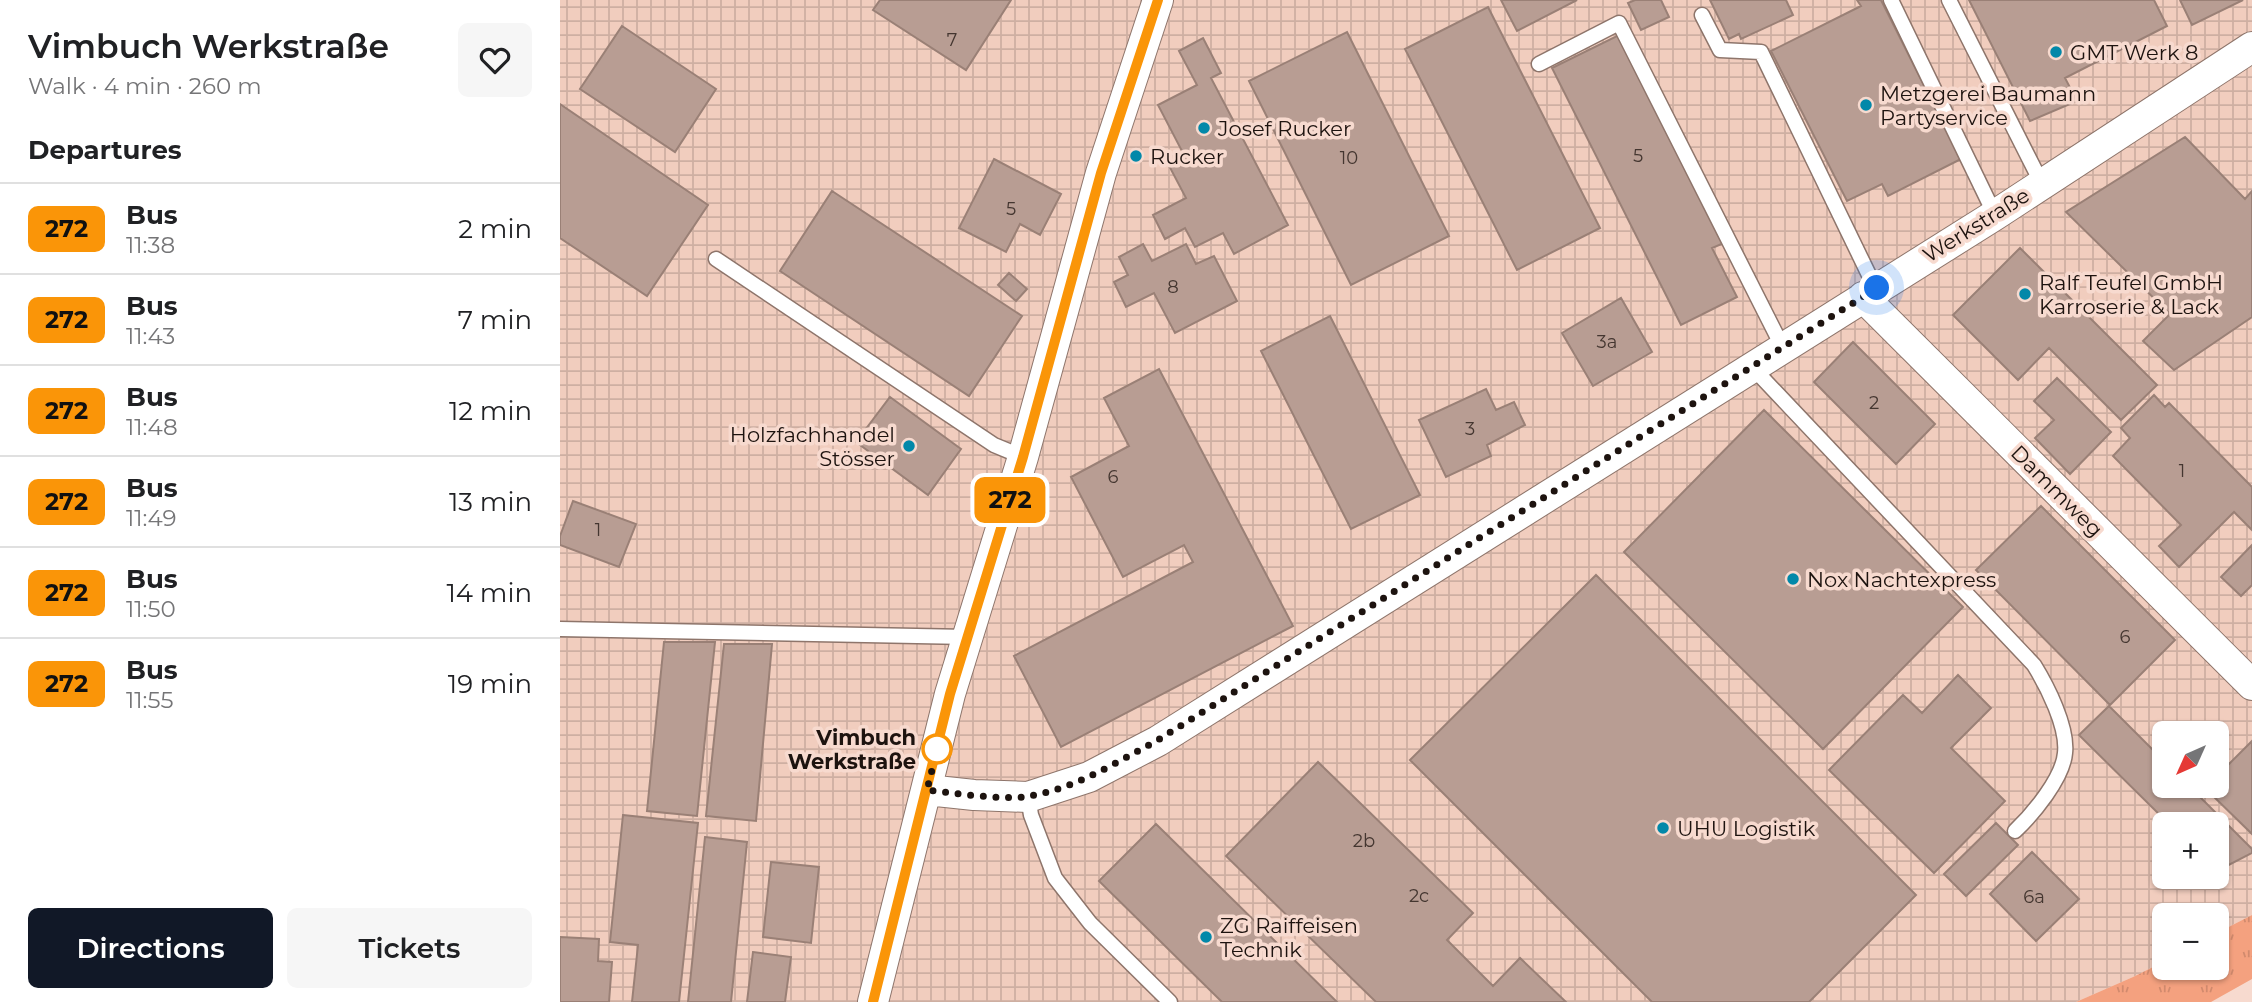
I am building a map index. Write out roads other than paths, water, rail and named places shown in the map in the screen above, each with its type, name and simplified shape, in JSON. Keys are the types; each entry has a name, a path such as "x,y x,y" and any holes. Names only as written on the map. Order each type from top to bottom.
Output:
{"street":[{"path":"873,1002 950,694 1023,457 1101,173 1158,0"},
{"name":"Werkstraße","path":"927,790 1028,797 1089,777 1158,740 1995,215 2252,47"},
{"name":"Dammweg","path":"1870,292 2252,685"}],"lane":[{"path":"1891,0 1995,215"},
{"path":"1949,0 2042,184"},
{"path":"1702,15 1720,50 1761,52 1869,275 1870,292"},
{"path":"1539,64 1619,23 1783,348"},
{"path":"716,259 994,445 1023,457"},
{"path":"1752,367 2034,665 2048,688 2061,723 2066,752 2056,777 2034,813 2015,831"},
{"path":"560,629 968,637"},
{"path":"1028,797 1031,814 1055,878 1090,923 1170,1002"},
{"path":"1150,982 1154,1002"}],"place":[{"name":"GMT Werk 8","path":"2056,52"},
{"name":"Metzgerei Baumann Partyservice","path":"1866,105"},
{"name":"Josef Rucker","path":"1204,128"},
{"name":"Rucker","path":"1136,156"},
{"name":"Ralf Teufel GmbH Karroserie & Lack","path":"2025,294"},
{"name":"Holzfachhandel Stösser","path":"909,446"},
{"name":"Nox Nachtexpress","path":"1793,579"},
{"name":"Vimbuch Werkstraße","path":"937,749"},
{"name":"UHU Logistik","path":"1663,828"},
{"name":"ZG Raiffeisen Technik","path":"1206,937"}]}
